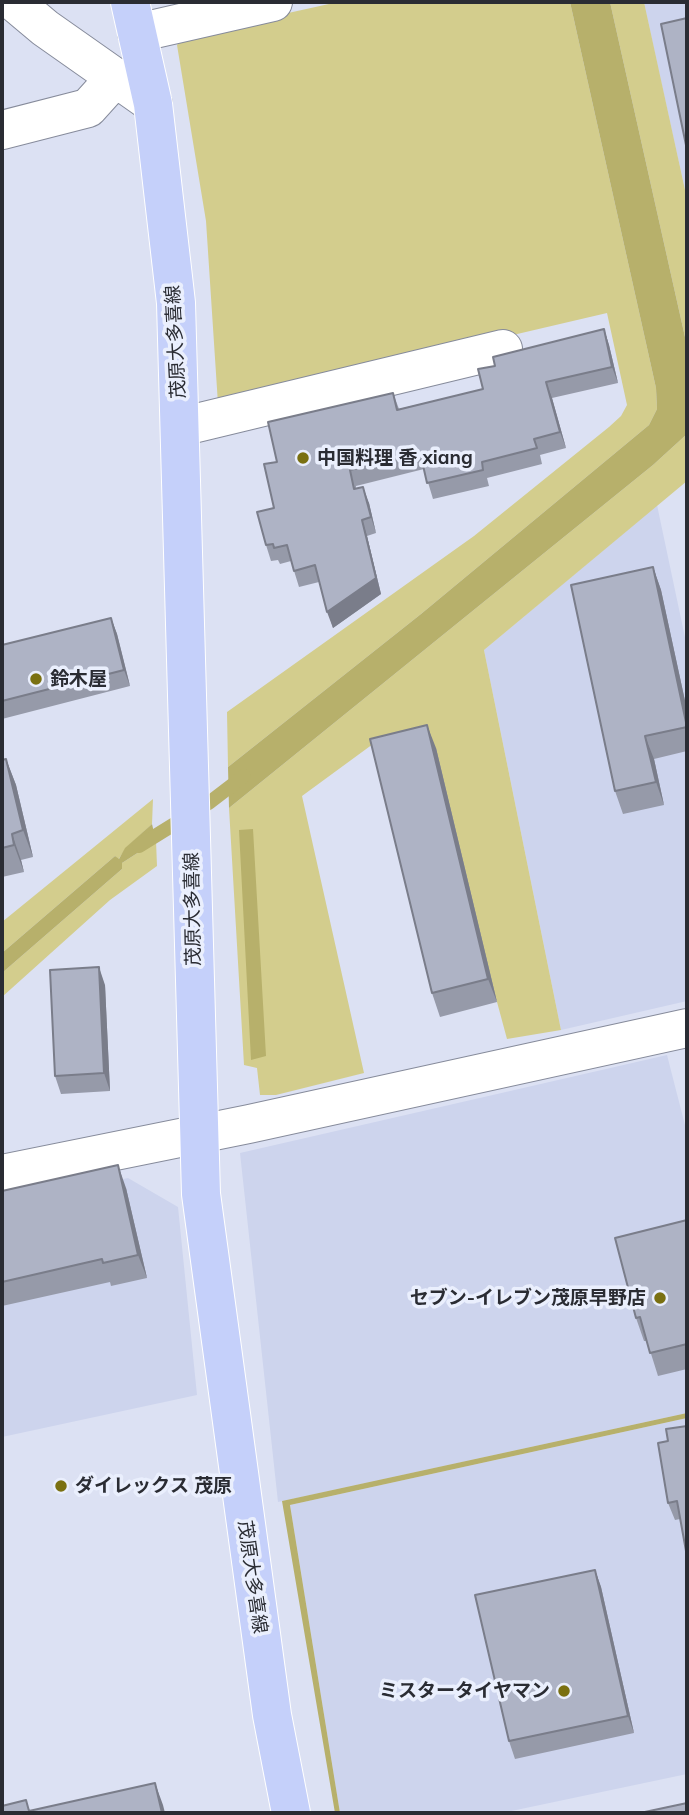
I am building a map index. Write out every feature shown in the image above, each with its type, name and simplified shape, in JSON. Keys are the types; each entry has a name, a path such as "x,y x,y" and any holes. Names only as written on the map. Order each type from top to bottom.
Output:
{"main road":[{"name":"茂原大多喜線","path":"133,18 153,104 176,303 201,1194 244,1524 272,1715 291,1813"}],"street":[{"path":"14,2 45,28 153,104"},
{"path":"133,18 273,2"},
{"path":"2,131 88,108 116,78"},
{"path":"180,427 503,349"},
{"path":"2,1174 198,1135 687,1028"}],"shaded area":[{"path":"338,2 570,2 656,388 657,409 649,425 421,614 228,767 227,712 474,536 609,427 621,416 627,405 607,313 218,404 206,221 177,45 184,36"},
{"path":"570,2 610,2 687,346 687,434 653,465 229,808 228,767 421,614 649,425 657,409 656,388"},
{"path":"610,2 644,2 687,199 687,346"},
{"path":"644,2 687,2 687,199 654,49"},
{"path":"687,434 687,481 484,650 561,1030 507,1039 497,1002 373,744 302,796 364,1073 276,1095 260,1095 257,1068 244,1065 229,808 653,465"},
{"path":"657,505 687,647 687,1001 561,1030 484,650"},
{"path":"153,799 152,824 126,848 118,860 115,856 2,953 2,922"},
{"path":"152,824 156,841 122,863 122,869 2,973 2,953 115,856 119,859 125,848"},
{"path":"253,829 266,1056 251,1060 239,830"},
{"path":"156,841 157,866 110,900 2,997 2,973 122,869 122,863"},
{"path":"667,1055 687,1133 687,1413 278,1502 240,1153"},
{"path":"128,1178 178,1207 197,1395 2,1437 2,1205"},
{"path":"687,1413 687,1418 290,1505 340,1813 335,1813 282,1501"},
{"path":"687,1418 687,1774 502,1813 340,1813 290,1505"}],"building":[{"path":"687,18 687,150 661,24"},
{"path":"604,329 612,367 546,382 560,432 534,439 537,448 482,462 483,470 427,483 420,452 350,470 354,489 363,487 371,517 362,520 376,578 327,612 315,565 294,571 287,545 274,548 273,544 266,545 257,512 274,508 264,464 277,462 268,422 393,393 397,410 483,389 478,369 495,366 493,357"},
{"path":"653,567 687,727 645,736 656,782 615,791 571,585"},
{"path":"111,618 124,670 2,701 2,645"},
{"path":"427,725 488,979 432,993 370,739"},
{"path":"6,759 23,830 12,834 14,845 2,848 2,760"},
{"path":"99,967 104,1073 55,1076 50,970"},
{"path":"118,1165 138,1255 103,1263 102,1259 2,1282 2,1191"},
{"name":"セブン-イレブン茂原早野店","path":"687,1220 687,1344 650,1353 640,1317 636,1318 615,1238"},
{"path":"687,1426 686,1551 677,1501 668,1503 658,1443 668,1441 666,1429"},
{"path":"595,1570 628,1716 509,1741 475,1595"},
{"path":"155,1783 162,1813 2,1813 2,1806 26,1800 29,1811"},
{"path":"687,1803 687,1813 640,1813"}],"waterway":[{"path":"139,846 210,802 244,776"}],"place":[{"name":"中国料理 香 xiang","path":"303,458"},
{"name":"鈴木屋","path":"36,679"},
{"name":"セブン-イレブン茂原早野店","path":"660,1298"},
{"name":"ダイレックス 茂原","path":"61,1486"},
{"name":"ミスタータイヤマン","path":"564,1691"}]}
